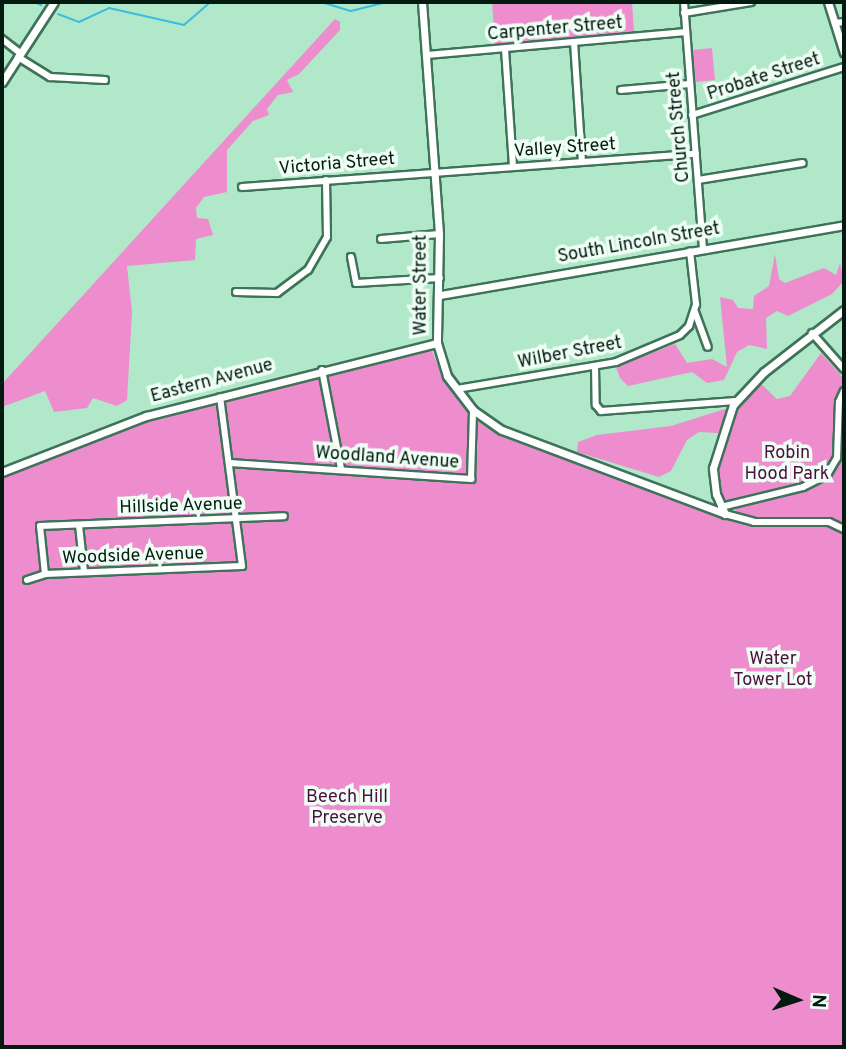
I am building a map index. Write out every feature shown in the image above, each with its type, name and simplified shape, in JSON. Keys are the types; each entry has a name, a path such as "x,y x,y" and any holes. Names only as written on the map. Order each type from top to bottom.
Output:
{"street":[{"path":"2,82 54,2"},
{"name":"Water Street","path":"422,2 439,234 440,295 437,344 443,368 473,410 520,438 723,510"},
{"name":"Church Street","path":"684,2 703,249"},
{"path":"684,13 751,2"},
{"path":"828,2 844,53"},
{"path":"835,23 844,22"},
{"name":"Carpenter Street","path":"427,55 686,32"},
{"path":"2,40 50,77 105,80"},
{"path":"575,42 582,162"},
{"path":"505,49 513,166"},
{"name":"Probate Street","path":"692,115 844,67"},
{"path":"621,90 690,84"},
{"name":"Valley Street","path":"435,171 696,154"},
{"path":"698,180 803,163"},
{"name":"Victoria Street","path":"242,187 435,171"},
{"path":"236,292 277,293 308,270 327,237 326,180"},
{"name":"South Lincoln Street","path":"440,295 844,225"},
{"path":"381,239 439,234"},
{"path":"690,251 695,312 708,347"},
{"path":"351,257 356,283 440,278"},
{"path":"723,510 713,468 736,401 812,333 844,310"},
{"name":"Wilber Street","path":"457,388 595,366 670,341 685,331 695,312"},
{"path":"812,333 844,369"},
{"name":"Eastern Avenue","path":"2,472 132,420 322,370 437,344"},
{"path":"595,366 596,404 601,411 736,401"},
{"path":"322,370 341,469"},
{"path":"723,510 803,487 827,475 837,461 839,402 844,391"},
{"path":"220,397 236,519"},
{"name":"Woodland Avenue","path":"229,463 473,479 473,410"},
{"path":"723,510 754,522 829,522 844,529"},
{"name":"Hillside Avenue","path":"45,574 40,526 284,516"},
{"name":"Woodside Avenue","path":"27,580 45,574 242,566 236,519"},
{"path":"79,525 84,572"}],"green space":[{"path":"492,2 632,2 634,32 495,45"},
{"path":"335,19 340,22 340,30 299,74 287,80 293,92 278,95 267,109 269,115 253,121 227,150 227,192 204,197 196,208 197,218 208,219 213,235 196,239 195,260 127,266 132,312 127,400 117,406 93,398 87,408 54,412 45,391 2,407 2,384"},
{"path":"712,48 715,80 695,82 693,50"},
{"path":"775,254 779,279 785,283 824,268 836,275 840,263 844,281 832,294 788,316 777,311 766,318 767,349 749,345 737,352 724,380 707,383 692,372 628,386 620,378 616,367 675,344 687,363 712,359 727,367 720,297 733,300 738,308 753,309 754,296 769,286"},
{"name":"Beech Hill Preserve","path":"431,349 443,377 468,408 499,431 742,522 829,525 844,533 844,1047 2,1047 2,475 138,421"},
{"name":"Robin Hood Park","path":"821,353 844,379 844,522 817,517 758,518 737,512 721,494 718,473 732,417 759,382 777,399 790,396"},
{"path":"728,408 718,433 699,432 687,440 671,471 659,477 577,452 578,442 597,435 671,426"}],"waterway":[{"path":"34,2 41,5"},
{"path":"58,14 79,22 109,8 184,25 210,2"},
{"path":"321,2 351,11 388,2"}],"park label":[{"name":"Water Tower Lot","path":"773,671"}]}
